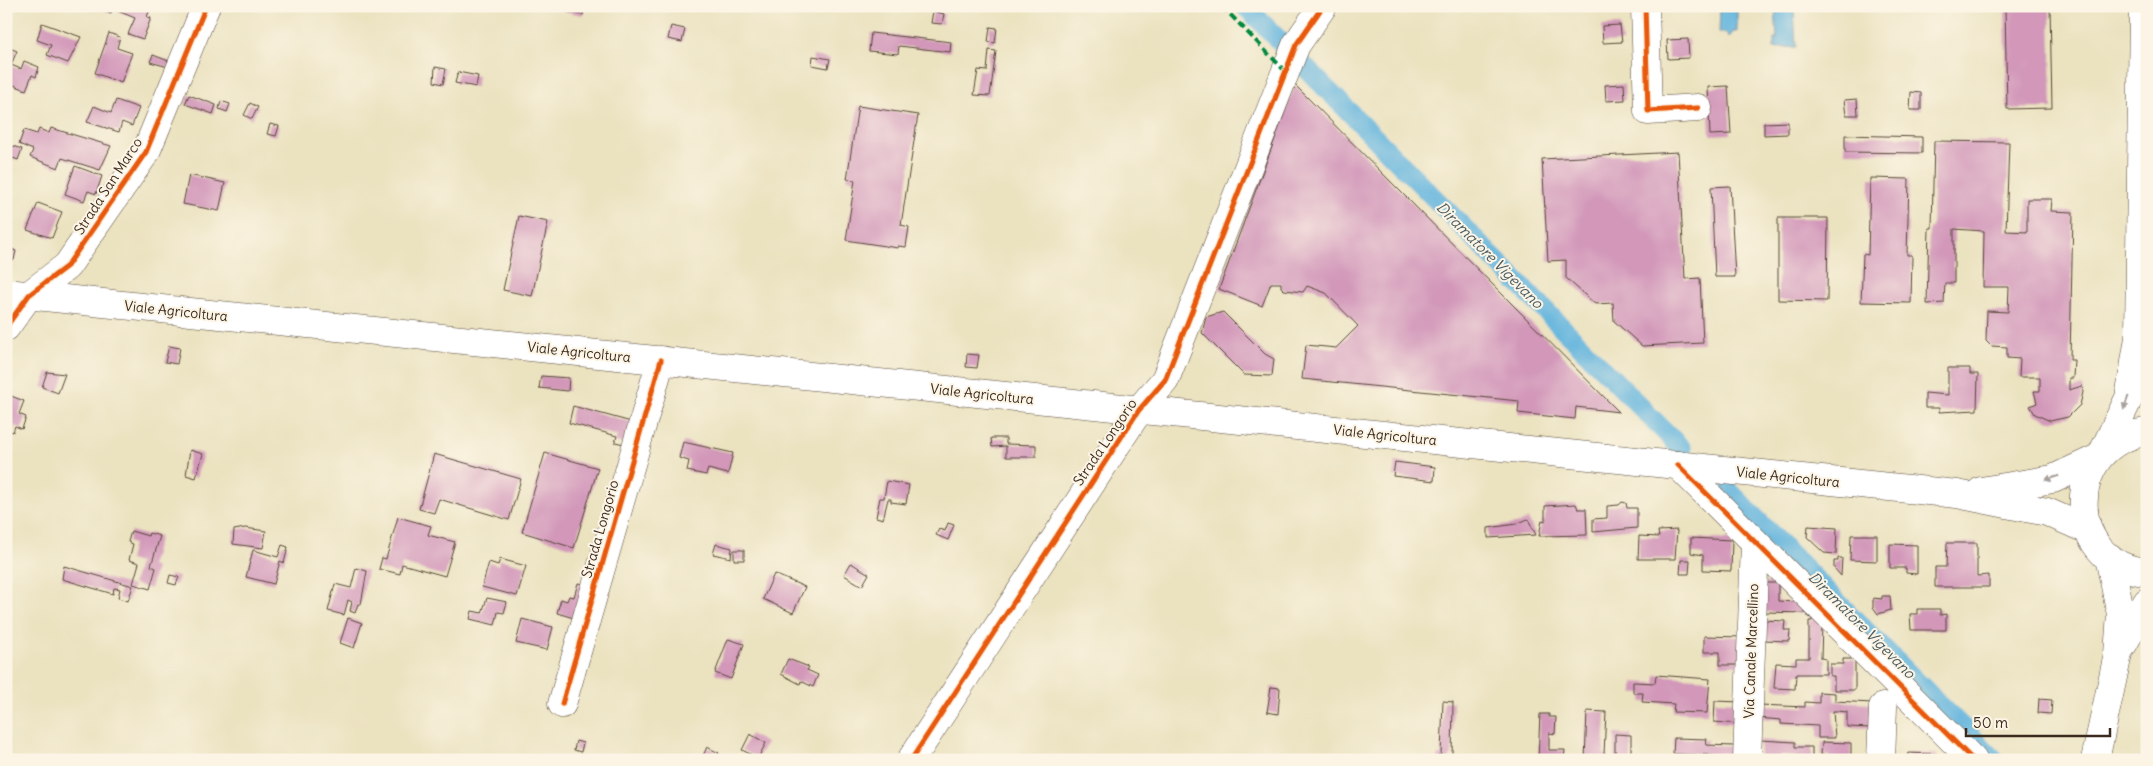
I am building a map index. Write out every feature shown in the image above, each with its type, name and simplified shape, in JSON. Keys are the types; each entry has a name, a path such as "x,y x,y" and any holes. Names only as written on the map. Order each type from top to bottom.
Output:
{"main road":[{"name":"Strada San Marco","path":"6,327 18,294 67,266 146,152 206,6"},
{"name":"Strada Longorio","path":"911,760 1139,410 1165,380 1296,45 1324,6"},
{"path":"1644,6 1648,111 1698,108"},
{"path":"2143,6 2143,347 2129,398 2087,476 2083,494 2083,512 2088,530 2097,545 2109,557 2124,566 2147,572"},
{"name":"Viale Agricoltura","path":"18,294 1957,494 2047,512 2088,530"},
{"name":"Strada Longorio","path":"562,704 661,360"},
{"name":"Viale Agricoltura","path":"1957,494 2053,479 2100,455 2118,440 2135,433 2147,432"},
{"path":"1681,466 1973,760"},
{"name":"Via Canale Marcellino","path":"1747,760 1755,542"},
{"path":"2095,760 2118,654 2121,614 2109,557"},
{"path":"2118,654 2147,602"},
{"path":"1881,760 1883,707"}],"water":[{"path":"1720,6 1737,6 1737,32 1733,32 1729,38 1725,33 1719,33"},
{"path":"1794,9 1796,47 1774,48 1774,39 1777,39 1775,10"}],"building":[{"path":"95,6 143,6 150,9 147,17 151,18 143,39 128,34 135,18 113,9 111,13"},
{"path":"565,6 585,6 583,15 564,11"},
{"path":"2005,6 2050,6 2052,108 2007,109"},
{"path":"933,11 944,14 942,24 931,23"},
{"path":"42,23 81,37 68,63 47,55 51,45 37,40"},
{"path":"1620,25 1622,42 1603,43 1602,26"},
{"path":"671,26 685,29 682,42 668,39"},
{"path":"990,27 997,28 995,43 988,42"},
{"path":"109,33 120,37 117,48 132,53 121,83 95,73"},
{"path":"871,33 951,42 950,52 899,46 898,54 869,51"},
{"path":"1688,39 1689,58 1668,59 1667,40"},
{"path":"6,41 9,42 7,47 17,51 11,65 21,69 24,61 39,67 36,77 32,75 26,90 6,82"},
{"path":"989,50 996,51 990,96 974,95 978,70 987,71"},
{"path":"153,55 174,63 172,68 150,62"},
{"path":"813,56 830,59 828,68 812,65"},
{"path":"435,67 446,69 443,84 434,82"},
{"path":"458,72 478,76 476,87 455,83"},
{"path":"1624,84 1625,100 1606,101 1605,85"},
{"path":"1295,85 1619,412 1576,407 1575,419 1518,413 1519,401 1302,379 1306,345 1336,348 1358,326 1326,293 1307,286 1303,292 1284,290 1281,287 1281,283 1271,283 1262,306 1219,289"},
{"path":"1728,86 1731,134 1710,135 1708,87"},
{"path":"1911,92 1921,93 1921,110 1910,110"},
{"path":"189,95 216,105 213,114 185,104"},
{"path":"1857,99 1858,115 1846,115 1844,100"},
{"path":"116,100 139,108 132,126 122,122 119,132 87,122 94,106 111,113"},
{"path":"221,101 230,104 227,112 219,109"},
{"path":"250,103 258,107 252,119 244,115"},
{"path":"858,106 918,115 901,225 909,227 906,247 898,246 898,248 846,240 855,180 847,179"},
{"path":"1788,122 1788,134 1764,135 1764,123"},
{"path":"270,124 279,126 276,136 267,134"},
{"path":"51,128 111,146 100,170 62,158 58,168 30,157 33,150 19,144 24,130 37,134 39,129 49,133"},
{"path":"1845,135 1922,137 1922,153 1845,152"},
{"path":"1934,141 2009,142 2006,231 2027,232 2027,199 2052,199 2051,211 2073,212 2070,360 2074,360 2073,378 2069,378 2069,390 2082,386 2083,392 2080,405 2068,417 2050,421 2035,414 2030,406 2037,403 2034,391 2040,391 2040,377 2019,377 2020,359 2007,358 2007,347 1991,346 1986,341 1987,311 2008,312 2009,287 1983,287 1984,231 1954,229 1954,283 1945,283 1944,303 1927,304 1929,228 1932,228"},
{"path":"6,144 22,149 18,160 13,158 8,172"},
{"path":"1678,152 1685,279 1700,278 1703,343 1642,346 1614,321 1613,303 1595,304 1566,278 1566,260 1548,261 1542,159"},
{"path":"75,166 102,176 96,194 88,191 84,201 65,194"},
{"path":"189,175 225,183 219,211 183,204"},
{"path":"1870,178 1909,179 1907,255 1912,255 1911,303 1861,302 1863,254 1868,255"},
{"path":"1730,186 1735,277 1715,277 1711,187"},
{"path":"38,203 62,212 52,238 27,230"},
{"path":"519,216 548,222 532,296 503,290"},
{"path":"1778,218 1828,218 1827,301 1778,300"},
{"path":"9,248 16,251 14,260 6,258"},
{"path":"1223,312 1265,354 1274,359 1272,376 1244,375 1202,333 1206,317"},
{"path":"169,346 180,348 177,364 165,362"},
{"path":"967,354 979,355 977,368 966,367"},
{"path":"1948,368 1970,368 1970,374 1978,374 1977,410 1939,412 1939,408 1925,408 1925,393 1948,395"},
{"path":"47,372 65,374 58,393 42,387"},
{"path":"541,376 569,378 568,391 539,388"},
{"path":"6,394 24,401 19,414 26,417 22,429 15,426 13,432 6,430"},
{"path":"573,406 635,423 629,445 615,442 617,436 569,423"},
{"path":"991,438 1006,438 1006,444 1036,445 1036,457 1006,457 1006,446 992,447"},
{"path":"683,442 733,453 728,474 708,469 706,475 687,471 689,461 679,458"},
{"path":"190,450 203,454 196,478 186,475"},
{"path":"545,453 598,468 574,548 522,532"},
{"path":"434,454 521,479 509,520 439,499 434,513 419,509"},
{"path":"1395,462 1435,467 1434,481 1393,476"},
{"path":"887,481 909,485 906,504 891,502 891,499 888,499 883,519 876,517 880,498 884,498"},
{"path":"1622,502 1626,503 1627,508 1637,508 1637,528 1593,532 1593,519 1607,518 1607,506 1619,505"},
{"path":"1576,504 1578,509 1586,509 1587,535 1539,536 1542,520 1545,521 1545,506"},
{"path":"398,517 431,526 428,535 455,542 445,576 402,564 400,574 379,569 382,558 386,559"},
{"path":"1528,519 1536,535 1488,538 1488,528 1516,524"},
{"path":"948,523 954,525 948,540 936,535 939,529 945,531"},
{"path":"1808,526 1837,528 1836,554 1824,553 1807,537"},
{"path":"245,528 266,531 263,548 233,544 234,530"},
{"path":"1677,530 1675,559 1638,559 1639,536 1659,537 1658,531"},
{"path":"131,531 148,536 149,533 160,536 151,566 156,568 150,589 133,584 139,563 129,560 133,544 128,542"},
{"path":"1851,535 1877,535 1877,561 1850,560"},
{"path":"1691,538 1732,540 1731,571 1703,570 1703,555 1691,553"},
{"path":"1947,543 1977,543 1977,576 1989,575 1989,587 1935,587 1935,567 1946,567"},
{"path":"716,544 732,548 731,558 713,554"},
{"path":"1890,544 1917,545 1917,574 1906,573 1906,568 1890,568"},
{"path":"282,545 288,547 284,563 280,561 274,584 246,577 253,550 278,557"},
{"path":"734,550 744,550 744,560 734,560"},
{"path":"1838,558 1842,558 1841,576 1834,568 1834,561 1838,561"},
{"path":"500,559 526,566 517,596 482,587 489,562 498,565"},
{"path":"1681,560 1690,560 1689,574 1680,574"},
{"path":"851,563 869,574 862,586 844,575"},
{"path":"64,566 133,586 128,601 118,598 120,589 114,588 113,594 62,579"},
{"path":"356,568 367,571 361,604 358,604 355,613 350,611 352,602 348,600 344,615 328,611 335,584 351,588"},
{"path":"774,574 805,587 793,613 763,599"},
{"path":"170,575 179,577 176,585 168,583"},
{"path":"578,583 587,585 577,619 557,613 561,599 567,601 569,596 574,597"},
{"path":"1763,583 1778,583 1778,601 1795,602 1805,598 1822,625 1821,658 1826,659 1826,674 1796,674 1795,689 1774,688 1776,663 1796,664 1796,658 1809,658 1809,621 1812,621 1812,618 1808,617 1808,613 1763,612"},
{"path":"1882,596 1890,596 1891,610 1878,614 1873,607 1873,598 1882,599"},
{"path":"487,598 507,602 504,613 498,612 495,625 470,619 472,611 482,613"},
{"path":"1917,609 1940,609 1940,615 1946,614 1946,630 1911,630 1910,614 1917,614"},
{"path":"348,618 362,623 354,648 340,643"},
{"path":"522,619 553,627 547,650 516,643"},
{"path":"1763,620 1785,621 1784,630 1790,630 1789,641 1762,640"},
{"path":"1704,636 1743,637 1742,665 1720,665 1720,652 1704,652"},
{"path":"728,639 744,644 731,679 715,673"},
{"path":"788,659 809,667 807,670 818,675 813,687 801,681 800,684 781,674"},
{"path":"1843,659 1855,659 1855,690 1834,690 1834,676 1830,676 1830,664 1843,664"},
{"path":"1656,675 1710,679 1707,713 1673,712 1674,704 1642,702 1643,693 1633,693 1633,682 1655,683"},
{"path":"1271,687 1280,688 1278,714 1267,712"},
{"path":"1819,692 1835,693 1835,701 1872,703 1871,728 1847,727 1847,712 1833,711 1835,738 1818,738 1818,726 1781,724 1781,720 1758,718 1759,705 1805,707 1805,702 1819,703"},
{"path":"2039,699 2052,700 2051,714 2038,713"},
{"path":"1443,701 1453,702 1452,756 1450,756 1450,760 1438,760 1438,755 1441,755"},
{"path":"1715,701 1741,702 1740,724 1714,722"},
{"path":"1587,711 1606,712 1604,754 1608,755 1608,760 1585,760"},
{"path":"1540,714 1549,714 1549,717 1556,717 1555,734 1549,733 1549,750 1565,750 1564,760 1538,760"},
{"path":"750,734 766,743 758,758 742,750"},
{"path":"1615,734 1631,735 1631,760 1615,760"},
{"path":"1674,738 1707,739 1706,745 1734,746 1733,760 1720,760 1720,757 1707,755 1673,754"},
{"path":"1760,740 1795,742 1795,747 1812,747 1812,760 1795,760 1795,756 1779,755 1779,760 1759,760"},
{"path":"576,741 583,743 581,752 574,750"},
{"path":"1822,742 1851,743 1851,760 1830,760 1830,756 1821,755"},
{"path":"707,747 719,753 716,760 701,760"},
{"path":"1908,753 1937,754 1937,760 1907,760"}],"waterway":[{"name":"Diramatore Vigevano","path":"1245,6 1287,48"},
{"name":"Diramatore Vigevano","path":"1299,61 1682,449"},
{"name":"Diramatore Vigevano","path":"1729,491 1995,760"}],"marked path":[{"path":"1222,6 1286,72"}],"cycle path":[{"path":"6,327 29,295 67,266 146,152 206,6"},
{"path":"911,760 1139,410 1165,380 1296,45 1323,6"},
{"path":"1645,6 1648,111 1698,108"},
{"path":"562,704 661,360"},
{"path":"1678,465 1973,760"}]}
